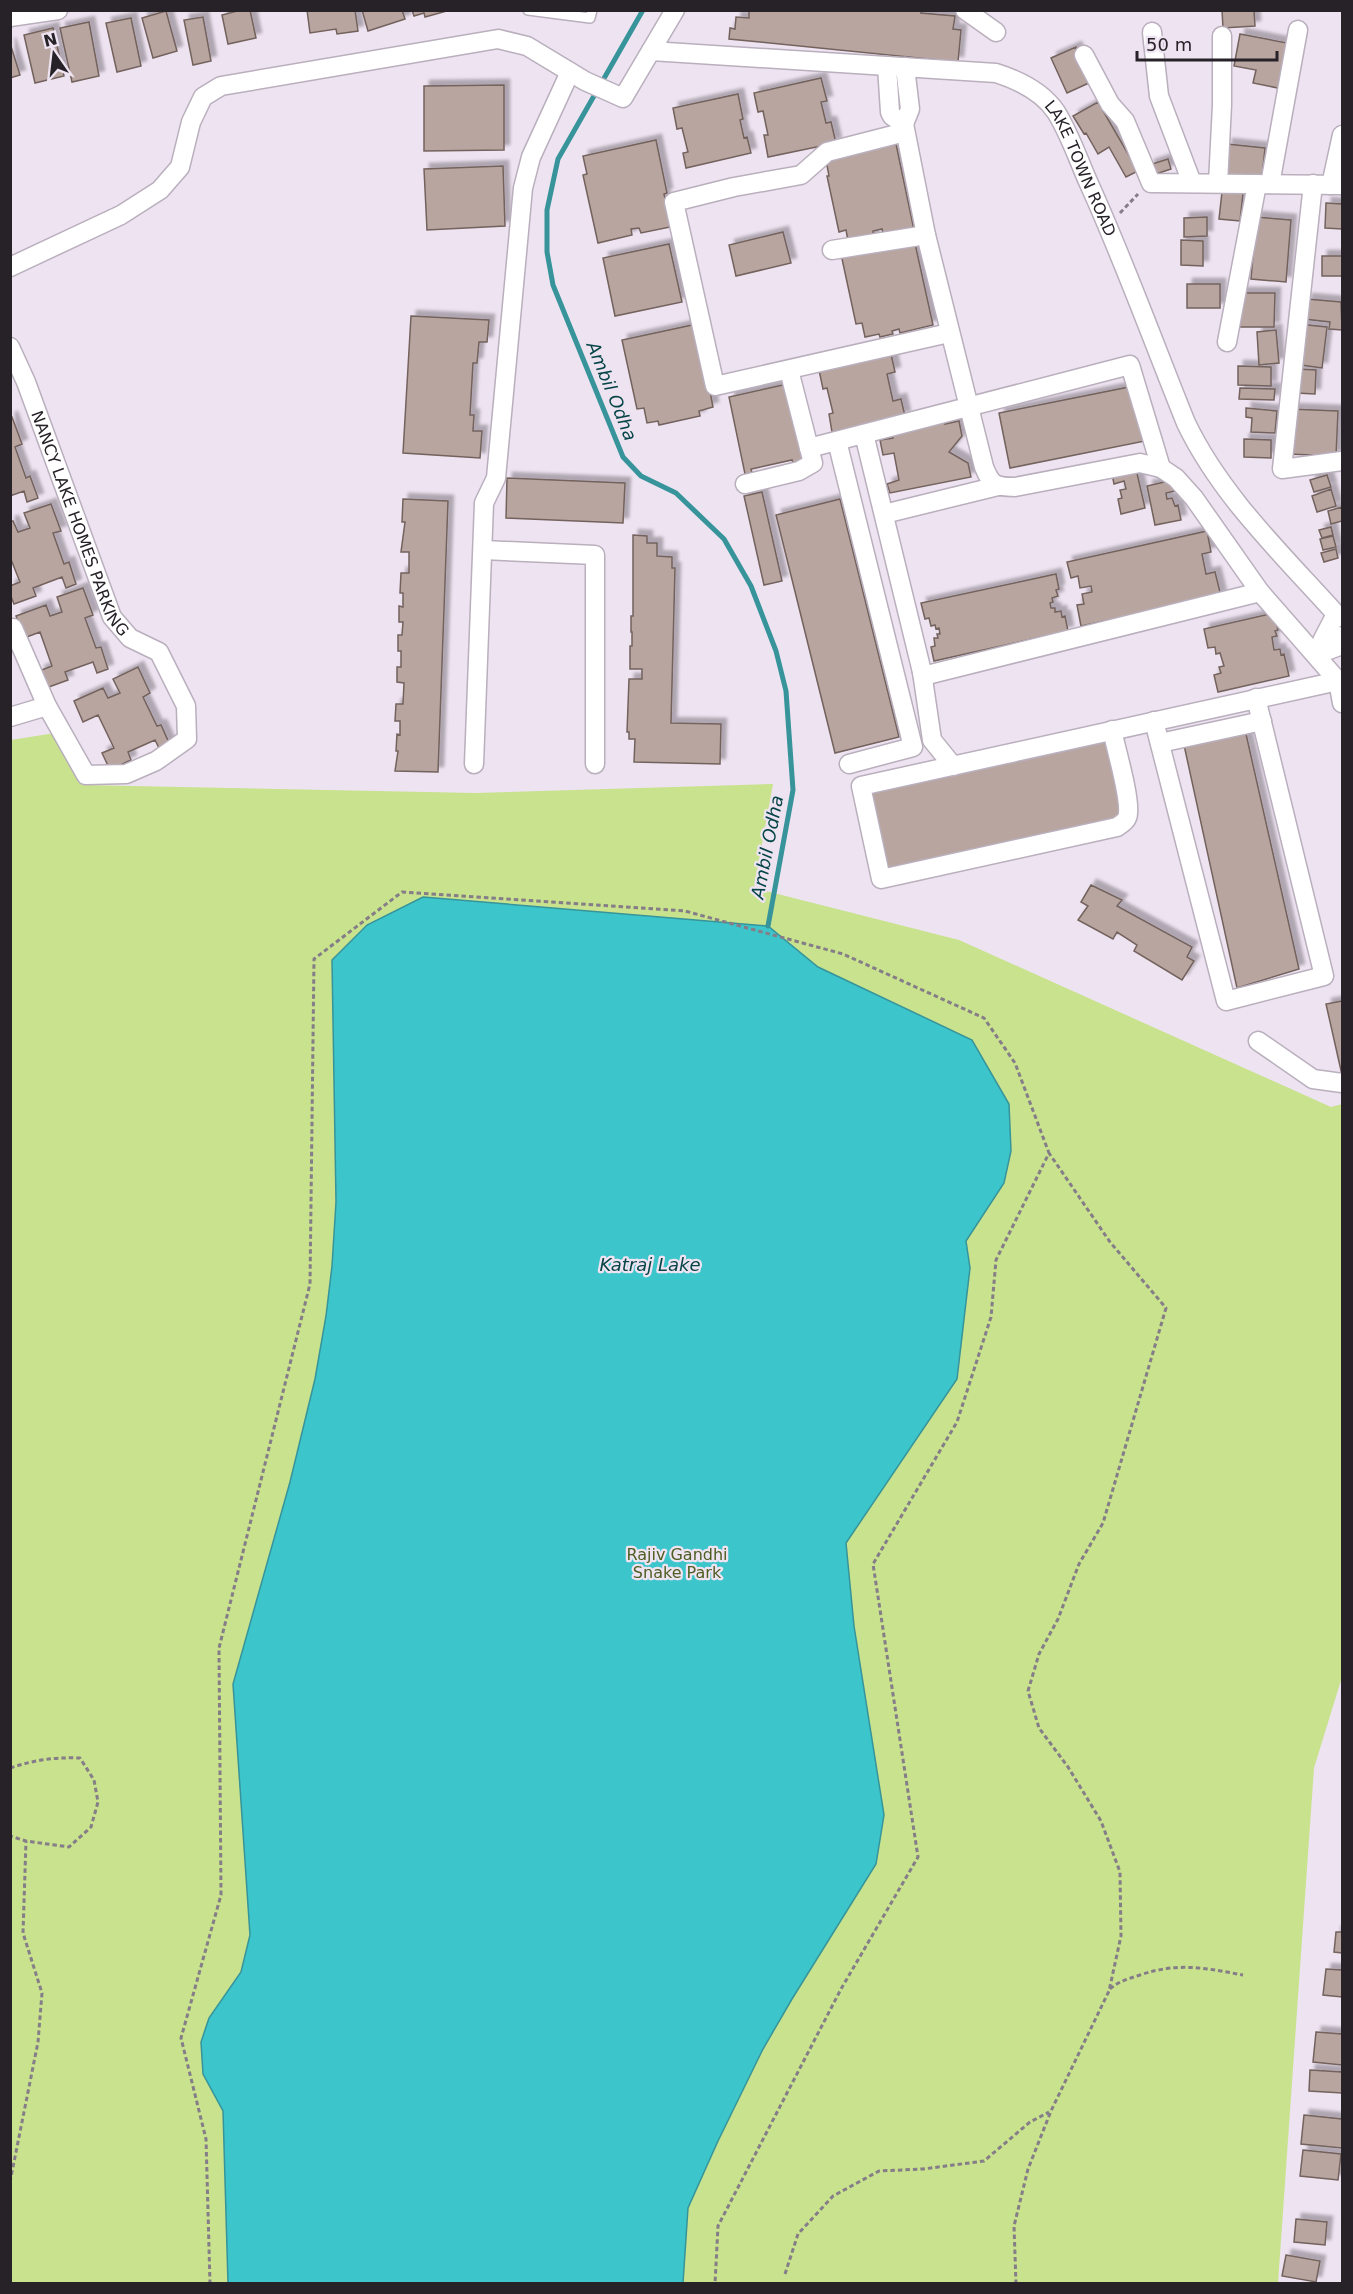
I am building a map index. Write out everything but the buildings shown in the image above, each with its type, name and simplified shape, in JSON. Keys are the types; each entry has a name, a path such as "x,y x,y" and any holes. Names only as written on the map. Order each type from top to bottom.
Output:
{"street":[{"path":"10,17 58,10"},
{"path":"10,267 121,215 160,190 180,167 190,122 203,97 222,86 498,39 527,46 578,77 623,98 675,10"},
{"path":"965,10 996,32"},
{"path":"1227,342 1298,30"},
{"path":"1152,32 1159,96 1192,183"},
{"path":"1218,183 1222,105 1222,36"},
{"name":"LAKE TOWN ROAD","path":"651,51 996,73 1012,78 1036,91 1055,111 1105,218 1185,423 1197,446 1218,478 1270,541 1339,616"},
{"path":"1084,54 1110,104 1125,121 1151,183 1329,185"},
{"path":"886,66 890,112 905,128"},
{"path":"905,67 910,109 905,128 926,235 984,467 989,481 998,486"},
{"path":"474,764 484,503 496,478 523,188 531,157 578,77"},
{"path":"905,128 827,152 801,175 734,187 674,202 715,386 949,333"},
{"path":"1342,135 1329,185 1282,470 1342,461"},
{"path":"832,250 926,235"},
{"name":"NANCY LAKE HOMES PARKING","path":"10,347 26,382 112,617 130,639 159,652 186,706 187,739 156,762 126,774 86,775 47,706 12,625"},
{"path":"809,448 1130,365 1161,468"},
{"path":"746,484 799,471 813,463 789,370"},
{"path":"864,434 922,672 932,740 953,766"},
{"path":"837,441 913,747 849,764"},
{"path":"884,514 998,486 1015,487 1140,463 1161,468 1176,478 1194,498 1260,592 1324,655 1338,681 1342,703"},
{"path":"483,550 595,555 595,764"},
{"path":"922,672 923,676 1260,592"},
{"path":"1324,655 1322,641 1339,616"},
{"path":"1324,655 1337,647 1342,636"},
{"path":"1112,730 1128,814 1125,822 1118,827 881,879 861,786 953,766 1112,730 1256,698 1338,681"},
{"path":"1154,721 1226,1001 1324,976 1256,698"},
{"path":"10,717 47,706"},
{"path":"1160,743 1262,721"},
{"path":"1258,1041 1312,1079 1342,1083"}],"lane":[{"path":"528,10 590,18 592,10"}],"path":[{"path":"1120,213 1143,190"},
{"path":"210,2283 206,2139 181,2038 221,1895 219,1648 310,1284 314,959 402,892 685,911 843,954 984,1017 1015,1063 1049,1154 1110,1242 1166,1308 1103,1523 1079,1564 1058,1619 1039,1654 1028,1691 1040,1728 1068,1767 1101,1821 1120,1872 1121,1936 1109,1991 1051,2111 1028,2169 1014,2226 1016,2283"},
{"path":"715,2283 718,2226 841,1989 918,1857 873,1564 957,1422 991,1317 996,1260 1049,1154"},
{"path":"10,1768 30,1761 80,1758 94,1780 98,1802 92,1827 69,1847 26,1841 10,1836"},
{"path":"10,2182 38,2043 42,1993 22,1933 26,1841"},
{"path":"1109,1991 1119,1982 1161,1967 1200,1967 1243,1975"},
{"path":"785,2274 798,2234 833,2196 879,2171 923,2169 984,2161 1030,2122 1051,2111"}],"green space":[{"name":"Rajiv Gandhi Snake Park","path":"61,732 82,785 475,793 773,784 754,888 959,940 1331,1107 1342,1104 1342,1677 1314,1768 1278,2283 11,2284 11,740"}],"water":[{"name":"Katraj Lake","path":"423,897 768,926 818,967 972,1040 1009,1104 1011,1151 1004,1183 966,1241 970,1268 957,1379 846,1543 854,1626 884,1815 876,1864 763,2049 718,2141 688,2208 683,2283 228,2283 223,2111 203,2074 201,2042 209,2018 241,1972 250,1935 233,1684 290,1482 315,1379 326,1316 336,1202 332,960 367,925"}],"waterway":[{"name":"Ambil Odha","path":"643,10 558,159 547,210 547,252 553,285 623,457 641,476 676,493 724,539 751,586 776,651 786,691 793,790 768,926"}]}
